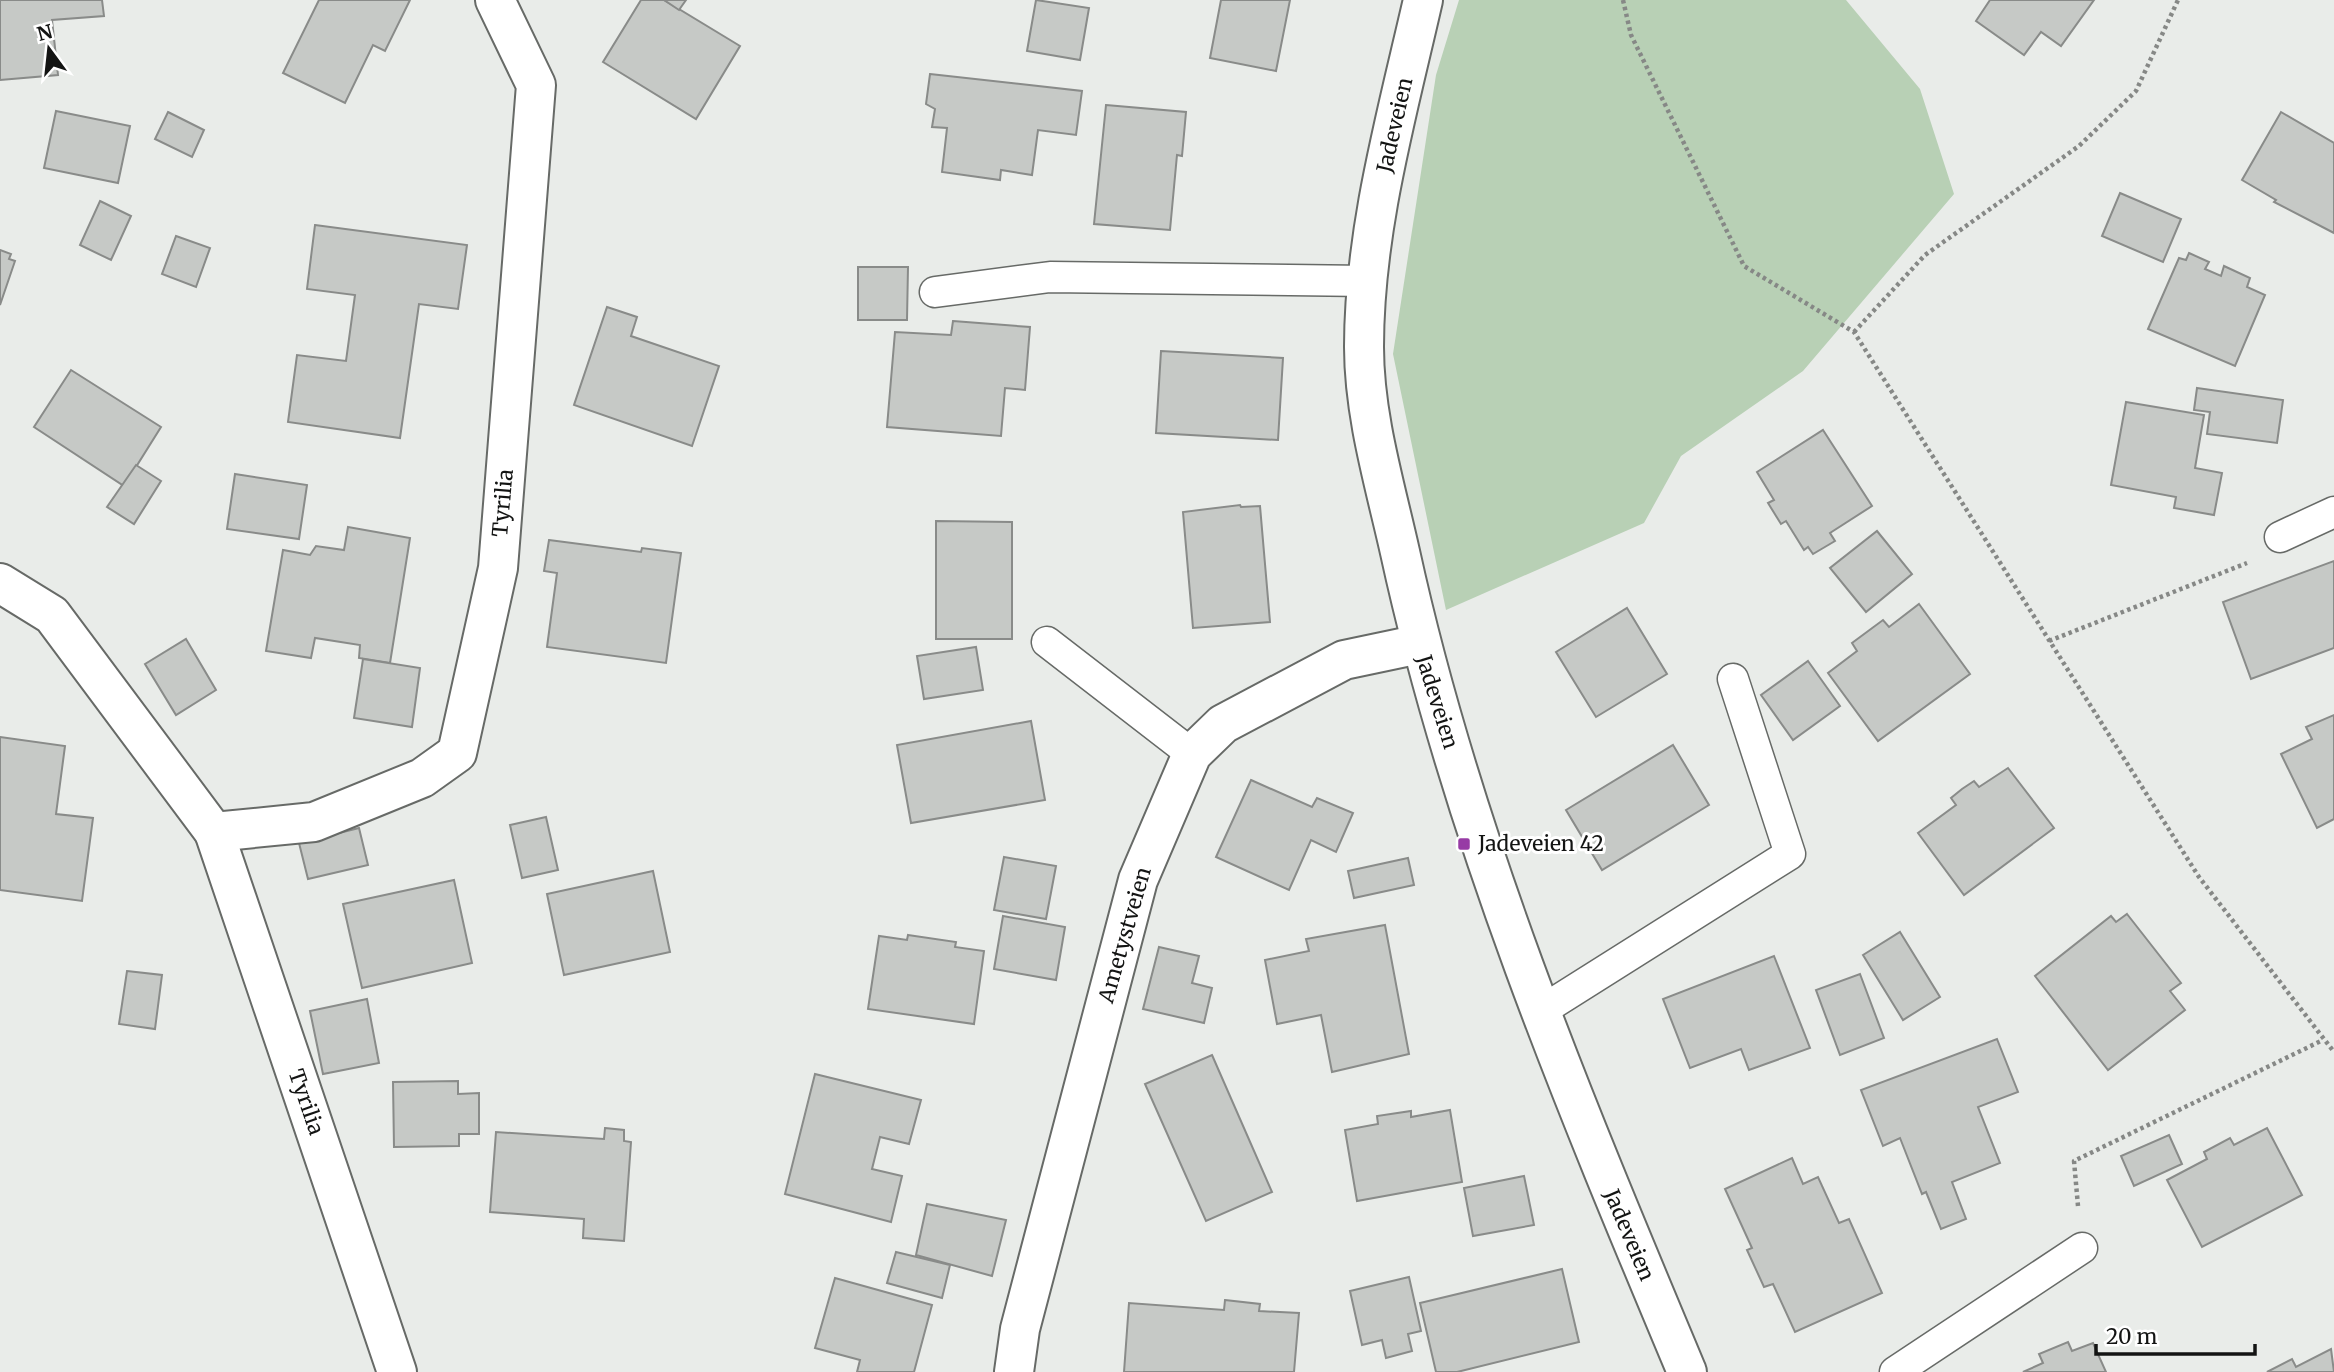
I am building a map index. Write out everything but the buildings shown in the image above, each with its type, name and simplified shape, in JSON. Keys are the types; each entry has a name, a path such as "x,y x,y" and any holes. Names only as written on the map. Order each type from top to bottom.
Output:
{"street":[{"name":"Tyrilia","path":"214,832 314,822 422,778 457,753 498,568 536,85 495,0"},
{"name":"Jadeveien","path":"1423,0 1382,180 1368,281 1364,349 1372,425 1420,644 1477,834 1575,1105 1687,1372"},
{"name":"Tyrilia","path":"0,583 52,615 214,832 397,1372"},
{"name":"Ametystveien","path":"1014,1372 1020,1329 1138,880 1192,754 1223,724 1344,660 1420,644"}],"lane":[{"path":"936,292 1050,277 1368,281"},
{"path":"2280,537 2334,512"},
{"path":"1047,642 1192,754"},
{"path":"1541,1011 1790,854 1733,679"},
{"path":"1895,1372 2082,1248"}],"path":[{"path":"1623,0 1631,35 1744,266 1854,332 2199,877 2334,1052"},
{"path":"1854,332 1925,255 2079,146 2136,91 2178,0"},
{"path":"2049,641 2249,562 2280,537"},
{"path":"2082,1248 2074,1161 2323,1040"}],"green space":[{"path":"1459,0 1846,0 1920,89 1954,194 1803,371 1681,456 1644,523 1446,610 1393,354 1436,75"}],"place":[{"name":"Jadeveien 42","path":"1464,844"}]}
